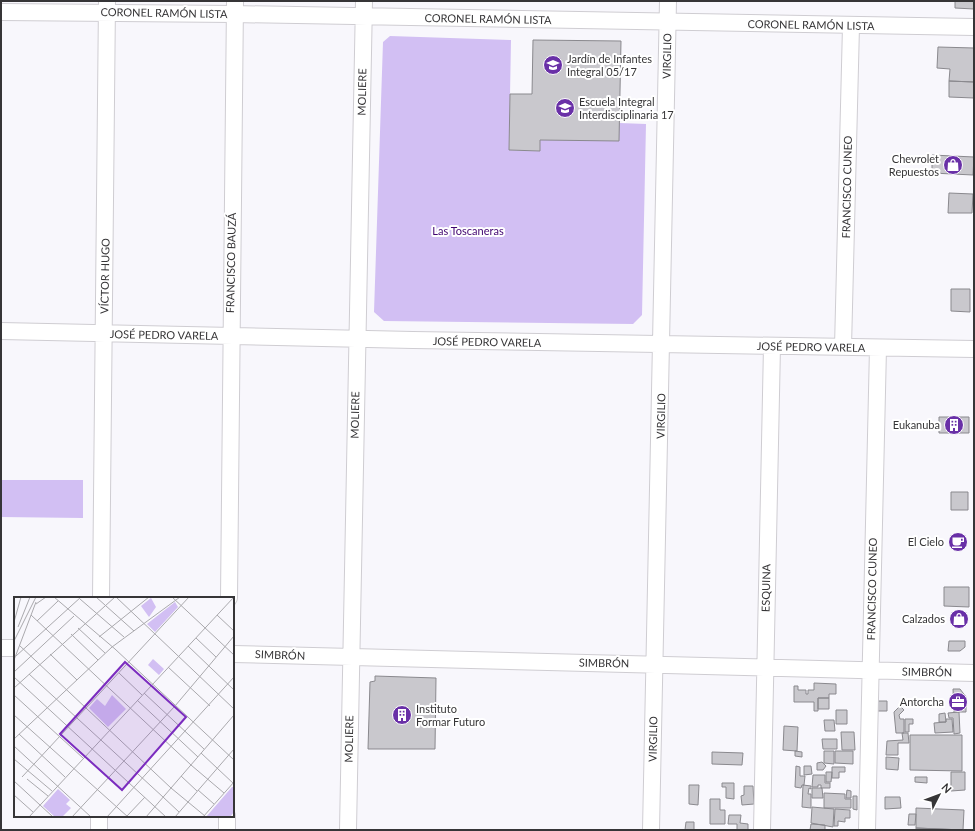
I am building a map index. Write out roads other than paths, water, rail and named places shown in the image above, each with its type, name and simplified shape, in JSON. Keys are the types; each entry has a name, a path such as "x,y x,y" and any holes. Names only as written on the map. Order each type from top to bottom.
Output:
{"street":[{"name":"MOLIERE","path":"348,830 350,658 364,1"},
{"name":"VIRGILIO","path":"651,830 668,1"},
{"name":"CORONEL RAMÓN LISTA","path":"1,12 107,7 234,7 364,17 974,27"},
{"name":"VÍCTOR HUGO","path":"101,597 107,7"},
{"name":"FRANCISCO BAUZÁ","path":"229,597 230,336 234,7"},
{"name":"FRANCISCO CUNEO","path":"843,347 851,26"},
{"name":"JOSÉ PEDRO VARELA","path":"1,331 974,349"},
{"name":"ESQUINA","path":"762,830 772,346"},
{"name":"FRANCISCO CUNEO","path":"867,830 878,348"},
{"path":"1,648 14,648"},
{"name":"SIMBRÓN","path":"234,654 974,673"},
{"path":"99,817 99,830"},
{"path":"227,817 227,830"}],"place":[{"name":"Jardín de Infantes Integral 05/17","path":"553,65"},
{"name":"Escuela Integral Interdisciplinaria 17","path":"565,108"},
{"name":"Chevrolet Repuestos","path":"953,165"},
{"name":"Eukanuba","path":"954,425"},
{"name":"El Cielo","path":"958,542"},
{"name":"Calzados","path":"959,619"},
{"name":"Antorcha","path":"958,702"},
{"name":"Instituto Formar Futuro","path":"402,715"}],"park label":[{"name":"Las Toscaneras","path":"468,231"}]}
